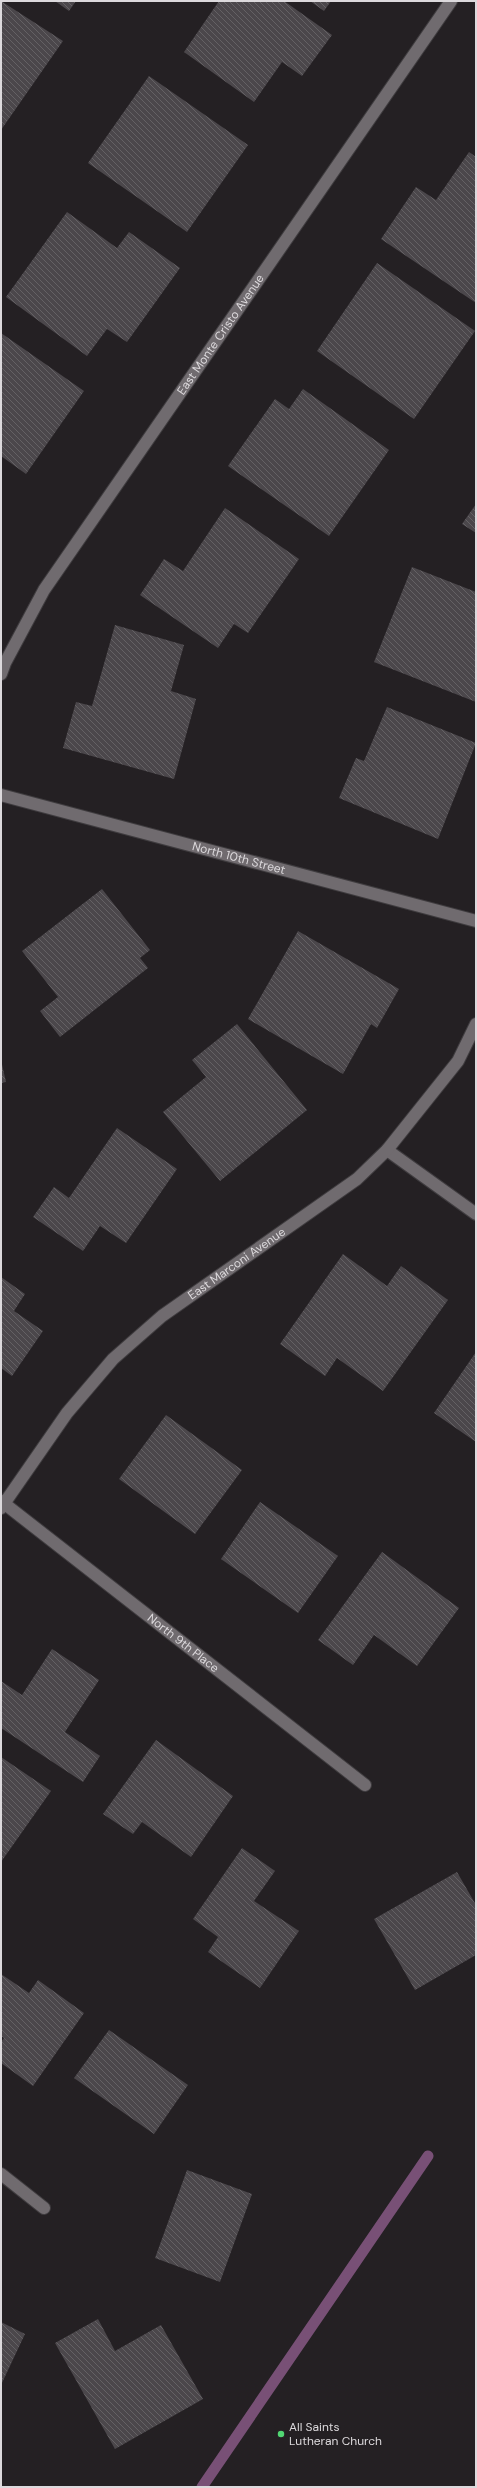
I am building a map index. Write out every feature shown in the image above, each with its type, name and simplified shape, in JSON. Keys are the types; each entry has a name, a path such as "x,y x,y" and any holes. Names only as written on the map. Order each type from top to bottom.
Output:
{"street":[{"name":"East Monte Cristo Avenue","path":"1,674 5,663 44,590 451,1"},
{"name":"North 10th Street","path":"1,795 476,921"},
{"name":"East Marconi Avenue","path":"2,1504 67,1413 113,1359 162,1316 357,1179 387,1150 458,1061 476,1024"},
{"path":"387,1150 476,1214"},
{"name":"North 9th Place","path":"2,1504 365,1785"},
{"path":"1,2174 44,2208"}],"building":[{"path":"1,1 63,41 1,130"},
{"path":"55,1 76,1 69,11"},
{"path":"219,1 284,1 332,35 302,76 282,62 254,102 184,52"},
{"path":"310,1 331,1 324,11"},
{"path":"149,76 248,145 187,232 88,163"},
{"path":"469,152 476,157 476,303 381,239 416,187 436,200"},
{"path":"67,212 117,248 129,232 180,268 127,342 107,329 87,356 6,297"},
{"path":"377,263 475,331 414,419 317,351"},
{"path":"1,333 84,391 26,474 1,456"},
{"path":"303,389 389,450 329,536 228,466 275,399 289,409"},
{"path":"476,504 476,533 462,524"},
{"path":"225,508 299,559 248,633 234,624 218,648 140,595 164,559 183,571"},
{"path":"412,567 476,592 476,702 374,662"},
{"path":"115,625 184,645 171,691 196,699 174,779 63,748 76,702 92,706"},
{"path":"387,707 476,743 438,839 339,798 356,758 364,761"},
{"path":"102,889 150,950 140,958 148,968 60,1037 40,1011 58,997 22,951"},
{"path":"298,931 399,989 377,1028 371,1024 343,1074 248,1019"},
{"path":"237,1024 307,1110 220,1181 163,1112 206,1077 192,1060"},
{"path":"1,1060 6,1082 1,1083"},
{"path":"117,1128 177,1169 126,1243 100,1226 83,1251 33,1217 54,1187 69,1198"},
{"path":"343,1254 387,1286 401,1266 448,1300 383,1391 337,1358 325,1376 280,1344"},
{"path":"1,1277 25,1294 14,1311 43,1331 12,1376 1,1368"},
{"path":"476,1352 476,1442 434,1413"},
{"path":"166,1415 242,1470 195,1534 119,1479"},
{"path":"260,1502 338,1556 298,1613 221,1559"},
{"path":"382,1552 459,1608 417,1666 374,1635 353,1665 318,1640"},
{"path":"52,1649 99,1680 65,1732 100,1756 83,1782 1,1728 1,1681 22,1695"},
{"path":"156,1740 233,1796 191,1857 142,1822 133,1834 103,1814"},
{"path":"1,1757 51,1791 1,1862"},
{"path":"242,1848 275,1871 254,1901 299,1931 260,1988 208,1952 218,1937 193,1919"},
{"path":"457,1872 476,1905 476,1955 415,1990 374,1919"},
{"path":"1,1974 29,1993 38,1980 84,2013 33,2086 1,2063 1,2042 4,2038 1,2036"},
{"path":"109,2030 188,2085 154,2134 74,2078"},
{"path":"187,2170 252,2194 220,2282 155,2258"},
{"path":"98,2319 115,2351 161,2325 203,2399 115,2449 55,2343"},
{"path":"1,2322 25,2334 1,2385"}],"waterway":[{"path":"202,2487 428,2156"}],"place":[{"name":"All Saints Lutheran Church","path":"281,2434"}]}
